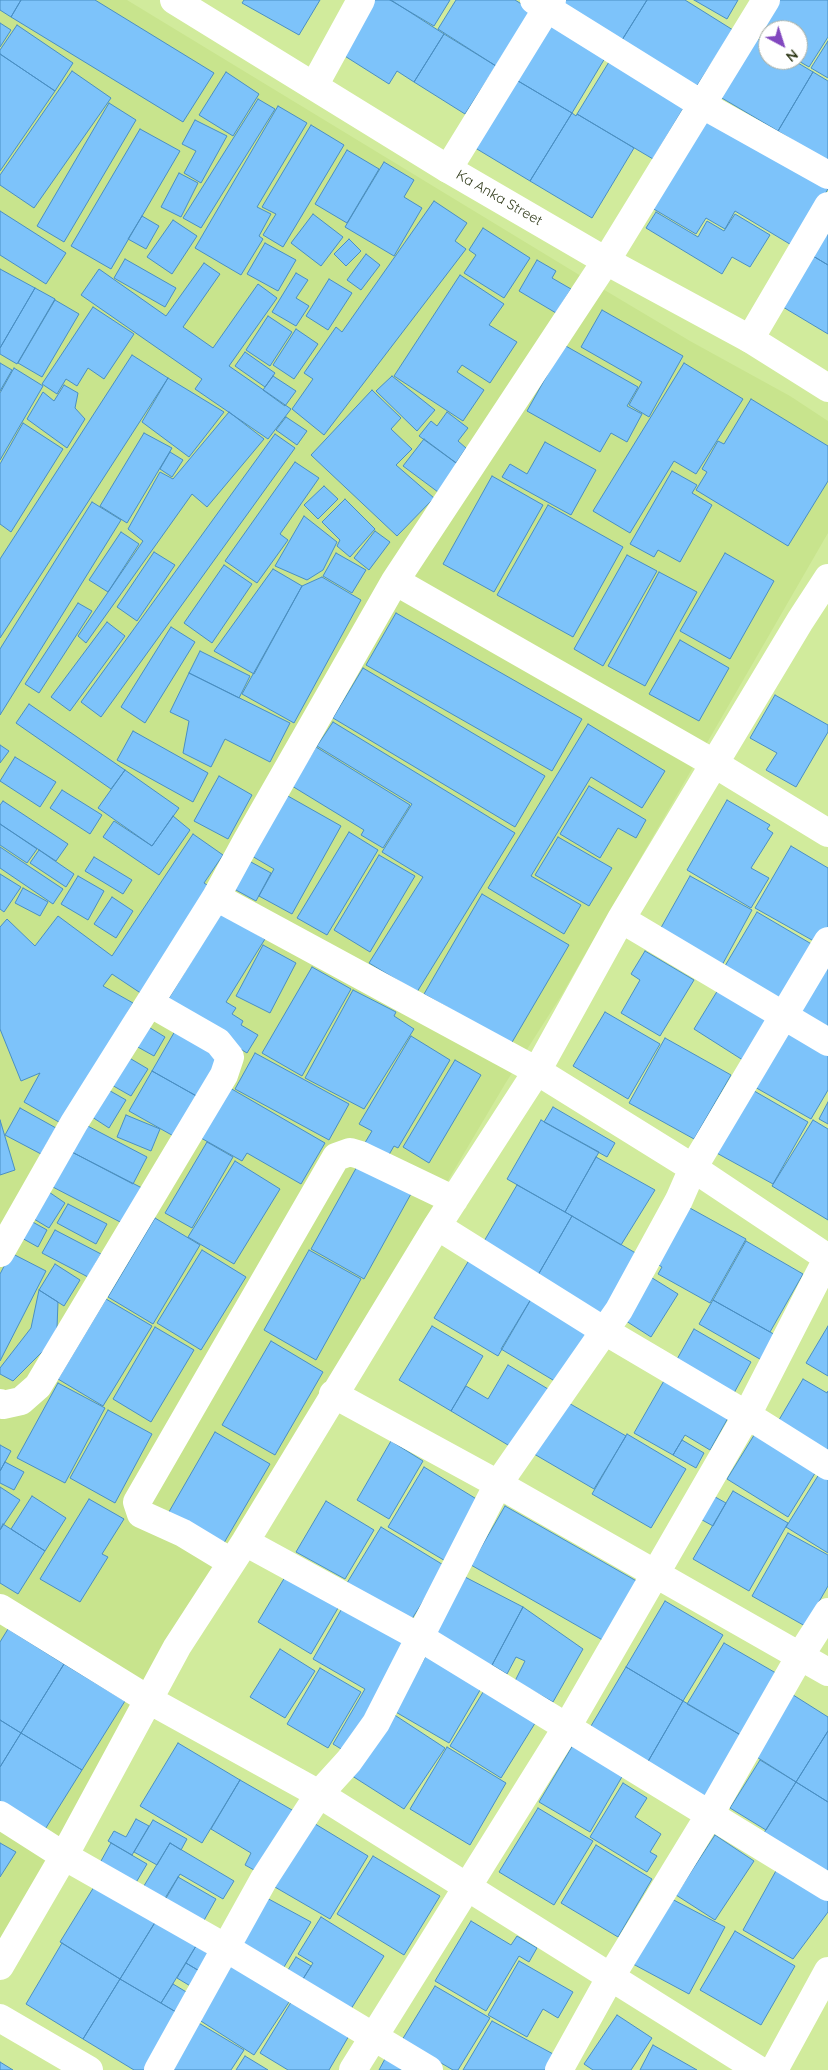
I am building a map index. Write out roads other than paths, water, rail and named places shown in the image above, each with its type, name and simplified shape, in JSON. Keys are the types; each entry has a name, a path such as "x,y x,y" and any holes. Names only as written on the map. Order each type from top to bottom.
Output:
{"street":[{"name":"Ka Anka Street","path":"174,0 448,169 606,261 750,339 828,388"},
{"path":"314,86 361,0"},
{"path":"0,1253 74,1122 216,897 396,581 606,261 766,0"},
{"path":"448,169 544,3 701,104 828,174"},
{"path":"750,339 828,206"},
{"path":"0,1966 64,1856 177,1647 238,1552 437,1226 537,1071 621,919 800,621 828,578"},
{"path":"396,581 715,764 828,833"},
{"path":"216,897 537,1071 693,1168 828,1257 747,1415 567,1727 467,1886 376,2037 353,2070"},
{"path":"621,919 828,1042"},
{"path":"158,2070 264,1879 319,1794 349,1761 376,1723 498,1484 624,1301 679,1200 693,1168 828,941"},
{"path":"0,1403 3,1405 21,1401 38,1386 224,1075 230,1058 218,1042 150,1003"},
{"path":"454,1200 360,1155 350,1152 336,1157 137,1502 141,1514 238,1552 421,1638 828,1887"},
{"path":"437,1226 828,1466"},
{"path":"333,1394 498,1484 828,1672"},
{"path":"0,1608 149,1700 319,1794 759,2070"},
{"path":"559,2070 610,1978 710,1814 800,1656 828,1612"},
{"path":"0,1815 64,1856 226,1948 429,2070"},
{"path":"774,2070 828,1971"},
{"path":"0,2018 89,2070"}]}
